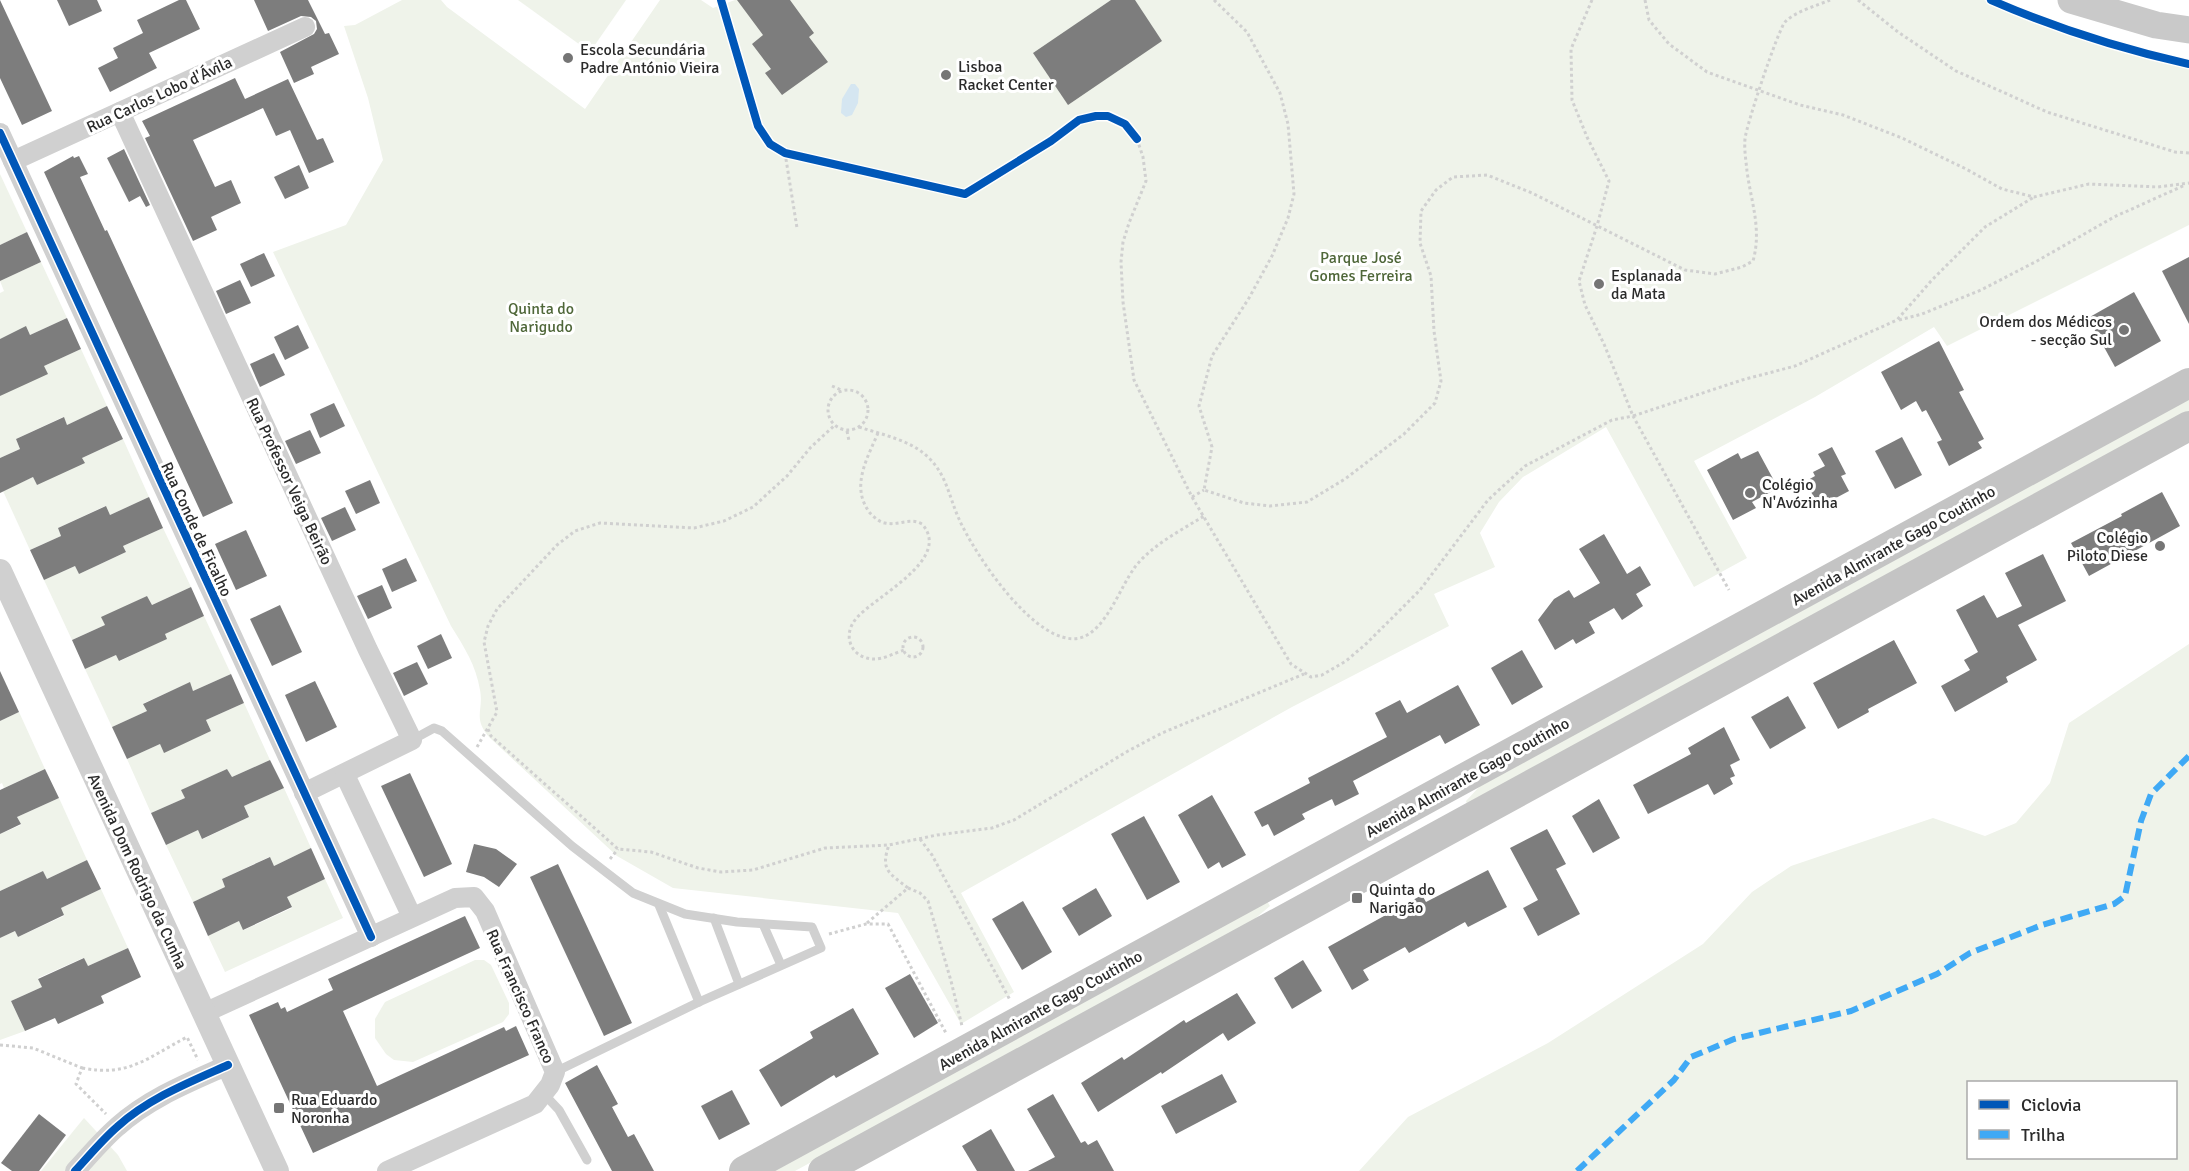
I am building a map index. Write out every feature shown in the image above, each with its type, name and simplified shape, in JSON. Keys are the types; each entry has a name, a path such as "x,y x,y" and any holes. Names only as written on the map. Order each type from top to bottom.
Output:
{"main road":[{"path":"2071,0 2156,24 2189,30"},
{"name":"Avenida Almirante Gago Coutinho","path":"744,1171 2189,383"},
{"path":"823,1171 2189,426"},
{"path":"1377,826 1395,859"},
{"path":"1341,846 1360,878"}],"street":[{"name":"Rua Carlos Lobo d'Ávila","path":"13,161 305,27"},
{"name":"Rua Professor Veiga Beirão","path":"120,112 411,740"},
{"name":"Rua Conde de Ficalho","path":"0,133 371,937"},
{"name":"Avenida Dom Rodrigo da Cunha","path":"0,571 277,1171"},
{"path":"304,793 345,775 411,740"},
{"path":"204,1013 412,917 345,775"},
{"name":"Rua Francisco Franco","path":"396,1169 535,1104 555,1072 485,911 474,897 454,898 412,917"},
{"path":"75,1171 125,1121 154,1101 228,1065"}],"lane":[{"path":"411,740 434,728 442,730 594,863 633,893 684,914 763,924 812,927 821,948 699,1002 555,1072"},
{"path":"659,904 699,1002"},
{"path":"714,918 740,984"},
{"path":"763,924 781,966"},
{"path":"543,1094 560,1110 588,1160"}],"path":[{"path":"1204,490 1212,447 1199,406 1212,356 1249,298 1272,256 1294,195 1288,124 1280,93 1246,32 1214,0"},
{"path":"1592,0 1571,49 1572,100 1609,181 1579,281 1585,305 1604,344 1633,416 1729,590"},
{"path":"1645,0 1649,20 1669,44 1707,72 1800,105 1843,115 1902,138 2002,189 2034,197"},
{"path":"1192,496 1204,490 1244,503 1270,506 1307,502 1345,479 1404,434 1435,403 1440,381 1431,276 1420,243 1421,211 1436,190 1453,177 1487,175 1532,193 1686,270 1715,274 1742,267 1753,261 1757,245 1756,217 1747,171 1745,138 1759,90 1784,23 1799,13 1830,0"},
{"path":"1858,0 1898,32 1956,70 2047,112 2175,152 2189,153"},
{"path":"1137,139 1143,157 1146,181 1123,242 1121,262 1123,302 1134,380 1192,496 1291,663 1311,677 1322,675 1346,661 1367,643 1420,590 1488,500 1525,466 1612,420 1633,416 1742,380 1795,366 1897,320 1922,314 1981,290 2114,217 2189,184"},
{"path":"785,153 797,228"},
{"path":"1897,320 1931,281 1985,227 2034,197 2089,184 2158,187 2189,184"},
{"path":"832,386 841,391"},
{"path":"858,392 859,386"},
{"path":"841,391 858,392 868,405 865,421 859,427 847,430 835,425 830,418 829,402 841,391"},
{"path":"820,412 828,410"},
{"path":"471,757 497,712 484,642 488,626 497,609 557,545 575,531 600,523 694,528 724,521 753,507 787,476 811,447 835,425"},
{"path":"859,427 897,439 918,449 928,457 942,473 959,520 981,560 1024,612 1043,628 1062,637 1080,638 1100,625 1135,567 1152,549 1204,516"},
{"path":"847,430 849,441"},
{"path":"878,433 860,480 864,503 874,517 881,522 894,524 910,520 922,524 928,535 927,549 919,565 899,585 861,612 849,630 849,640 852,649 861,657 875,660 904,650"},
{"path":"910,637 920,639 923,643 921,653 916,656 911,657 904,650 903,644 910,637"},
{"path":"488,729 491,736 618,849 651,852 698,868 721,872 753,870 825,848 889,845 937,835 992,828 1014,820 1162,733 1304,674"},
{"path":"920,839 937,865 1021,1020"},
{"path":"889,845 884,864 887,870 928,901 951,981 963,1052"},
{"path":"866,924 908,888"},
{"path":"816,937 866,924 888,924 963,1052"},
{"path":"0,1045 33,1048 81,1068 103,1072 127,1069 187,1037 205,1075"},
{"path":"81,1068 76,1084 110,1118"}],"green space":[{"name":"Parque José Gomes Ferreira","path":"402,0 441,0 447,7 585,109 660,0 701,0 713,8 735,0 1984,0 2085,38 2189,67 2189,225 1947,346 1934,327 1815,397 1694,461 1747,558 1694,587 1606,427 1523,477 1499,502 1480,533 1495,567 1434,594 1449,626 1292,707 961,893 1014,992 961,1024 898,913 673,888 617,856 490,738 481,725 480,690 472,664 451,626 273,252 346,225 383,160 368,98 344,26 355,25"},
{"path":"518,0 626,0 590,52"},
{"path":"0,174 27,232 0,245"},
{"path":"41,262 67,318 30,335 26,327 0,339 0,293 4,291 0,281"},
{"path":"81,349 107,406 67,425 63,417 16,439 20,449 0,458 0,396 44,366"},
{"path":"2189,398 2189,411 1467,804 1466,801 1480,786"},
{"path":"123,439 149,497 110,515 105,506 58,528 61,536 30,550 3,491 33,477 37,485 82,458"},
{"path":"163,528 191,587 152,605 147,596 102,618 105,625 72,640 44,580 75,566 79,574 126,552 123,546"},
{"path":"204,616 231,674 193,691 189,683 144,703 147,711 112,727 85,669 116,655 120,661 166,639 164,634"},
{"path":"2189,644 2189,1171 1359,1171 1408,1117 1548,1043 1703,944 1752,892 1791,866 1933,818 1985,836 2016,823 2050,783 2069,723"},
{"path":"244,703 270,760 232,777 227,769 182,790 185,798 151,813 127,759 160,744 164,752 211,731 206,720"},
{"path":"19,712 45,769 4,788 2,783 0,784 0,721"},
{"path":"284,788 311,848 274,866 269,857 222,879 225,887 193,902 166,845 198,830 203,839 249,817 244,806"},
{"path":"59,798 87,860 47,879 43,871 0,891 0,834 21,825 17,817"},
{"path":"325,879 343,918 225,972 208,936 239,921 244,930 292,908 287,897"},
{"path":"101,889 128,948 88,966 83,958 38,978 42,987 11,1001 25,1031 0,1040 0,938 15,931 18,937 64,916 61,908"},
{"path":"1267,901 1270,906 1251,922 795,1171 772,1171"},
{"path":"475,960 484,960 491,965 509,1003 509,1014 503,1022 413,1062 394,1060 386,1054 375,1038 375,1019 385,1002"},
{"path":"84,1118 118,1155 127,1171 41,1171"}],"water":[{"path":"851,84 855,84 859,89 858,103 852,115 846,117 841,113 842,99"}],"building":[{"path":"0,0 52,111 22,125 0,78"},
{"path":"57,0 97,0 102,11 69,26"},
{"path":"179,0 186,0 200,29 149,53 157,68 110,92 98,68 118,58 113,48 143,33 137,20"},
{"path":"254,0 308,0 325,34 329,33 339,54 311,67 314,74 294,83 280,52 314,34 317,29 316,21 311,17 301,16 268,31"},
{"path":"737,0 790,0 814,33 809,37 828,62 782,95 765,73 771,69 752,44 763,35"},
{"path":"1111,0 1135,0 1162,41 1068,105 1033,53"},
{"path":"235,78 245,99 288,79 317,140 323,138 334,162 309,173 290,130 276,136 263,108 193,140 215,187 231,180 241,203 211,217 217,230 193,241 145,138 150,136 142,121"},
{"path":"124,149 150,205 146,207 140,196 129,202 107,158"},
{"path":"73,156 74,158 79,156 88,174 80,177 105,231 107,230 233,503 203,517 44,172"},
{"path":"299,165 309,188 285,199 274,177"},
{"path":"27,232 41,262 0,281 0,245"},
{"path":"264,253 275,276 251,287 240,264"},
{"path":"2189,257 2189,324 2162,271"},
{"path":"240,280 251,303 226,314 216,291"},
{"path":"2134,292 2161,341 2115,367 2088,318"},
{"path":"67,318 81,349 44,366 48,374 0,396 0,339 26,326 30,335"},
{"path":"298,325 309,348 285,360 274,337"},
{"path":"1939,341 1964,390 1959,392 1984,439 1978,442 1982,448 1949,466 1937,442 1942,440 1926,410 1922,412 1916,401 1901,410 1881,372"},
{"path":"274,353 285,375 260,387 250,364"},
{"path":"334,403 345,426 320,438 310,414"},
{"path":"107,406 123,439 82,458 85,463 37,485 33,477 0,493 0,458 20,449 16,439 64,417 67,425"},
{"path":"310,430 321,453 296,464 285,441"},
{"path":"1902,437 1922,475 1895,489 1875,451"},
{"path":"1832,447 1846,474 1841,476 1849,491 1819,507 1810,490 1812,489 1808,480 1815,476 1813,472 1825,466 1818,454"},
{"path":"1758,451 1778,488 1752,502 1756,508 1733,520 1707,470 1738,453 1741,459"},
{"path":"370,480 380,503 356,514 345,491"},
{"path":"2162,492 2180,526 2089,576 2071,543"},
{"path":"149,497 163,528 123,546 126,552 79,574 75,566 44,580 30,550 61,536 58,528 106,506 110,515"},
{"path":"345,507 356,530 332,541 321,518"},
{"path":"246,530 267,576 236,590 215,544"},
{"path":"1604,534 1627,574 1640,566 1651,585 1636,594 1643,606 1622,620 1614,608 1589,622 1595,633 1576,644 1573,639 1555,650 1538,620 1554,599 1569,590 1574,598 1600,583 1579,549"},
{"path":"2043,554 2066,601 2018,625 2037,660 2006,677 2008,682 1955,712 1941,686 1970,670 1964,660 1978,652 1956,610 1984,595 1997,618 2022,606 2005,573"},
{"path":"406,558 417,581 392,592 382,569"},
{"path":"382,585 392,608 368,619 357,596"},
{"path":"191,587 204,616 165,634 167,639 119,661 116,655 85,669 72,640 105,625 101,617 147,596 152,605"},
{"path":"280,605 302,652 272,666 250,619"},
{"path":"441,634 452,658 428,669 417,646"},
{"path":"1894,640 1917,683 1868,709 1869,712 1838,729 1813,683"},
{"path":"1522,650 1543,687 1512,705 1491,668"},
{"path":"417,662 428,684 404,696 393,673"},
{"path":"0,671 19,712 0,721"},
{"path":"231,674 244,703 206,720 211,731 164,753 160,744 127,759 112,727 147,711 143,704 190,682 193,691"},
{"path":"315,681 337,727 306,742 285,695"},
{"path":"1458,685 1480,725 1445,744 1440,735 1353,781 1359,794 1335,806 1332,799 1302,814 1305,819 1274,836 1268,824 1262,827 1254,812 1310,783 1308,778 1387,737 1375,713 1400,700 1407,713"},
{"path":"1788,696 1806,728 1770,749 1751,717"},
{"path":"1724,727 1740,760 1730,765 1735,776 1730,778 1733,784 1714,795 1708,784 1648,814 1633,785 1691,754 1688,748"},
{"path":"270,760 284,788 244,806 249,817 202,839 198,830 166,845 151,813 185,798 181,790 227,769 232,777"},
{"path":"45,769 59,798 17,817 21,824 0,834 0,790"},
{"path":"410,773 452,864 424,877 381,786"},
{"path":"1212,795 1246,855 1222,868 1219,862 1208,869 1178,815"},
{"path":"1599,799 1620,838 1593,853 1572,816"},
{"path":"1144,816 1180,882 1147,900 1111,834"},
{"path":"1547,829 1566,864 1556,869 1580,914 1538,936 1523,908 1538,900 1510,848"},
{"path":"474,844 496,849 517,864 499,887 484,877 466,872"},
{"path":"311,848 325,879 287,897 292,907 243,930 239,921 208,936 193,902 225,887 222,879 270,857 274,866"},
{"path":"87,860 101,889 61,908 64,915 18,937 15,931 0,938 0,891 43,871 47,879"},
{"path":"558,864 632,1023 604,1036 530,877"},
{"path":"1488,870 1507,907 1468,927 1465,922 1409,953 1405,947 1363,970 1369,980 1352,990 1328,947 1422,895 1426,902"},
{"path":"1096,888 1112,916 1079,936 1062,908"},
{"path":"1023,901 1052,952 1022,970 992,919"},
{"path":"465,916 480,948 343,1011 377,1086 504,1027 506,1031 516,1026 529,1055 313,1153 249,1015 278,1002 281,1009 285,1007 287,1012 333,990 328,979"},
{"path":"128,948 141,977 101,996 104,1003 58,1024 55,1018 25,1031 11,1001 42,987 38,979 84,958 88,966"},
{"path":"1303,960 1322,991 1292,1009 1274,978"},
{"path":"910,974 938,1023 914,1038 885,988"},
{"path":"1237,993 1256,1023 1228,1041 1223,1033 1162,1074 1161,1072 1098,1112 1081,1083 1122,1057 1124,1060 1184,1020 1186,1023"},
{"path":"853,1008 879,1054 836,1078 834,1075 781,1107 759,1070 813,1038 810,1032"},
{"path":"597,1065 618,1104 612,1107 628,1137 634,1134 654,1171 612,1171 565,1083"},
{"path":"1222,1074 1237,1102 1176,1134 1161,1106"},
{"path":"732,1090 750,1124 719,1140 701,1106"},
{"path":"1053,1094 1081,1143 1085,1141 1088,1145 1097,1140 1114,1171 1028,1171 1055,1157 1027,1109"},
{"path":"39,1114 66,1135 39,1171 12,1171 1,1163"},
{"path":"991,1129 1015,1171 977,1171 962,1146"}],"marked path":[{"path":"1577,1171 1674,1080 1691,1057 1734,1039 1851,1011 1937,974 1970,953 2042,925 2114,904 2125,896 2141,821 2151,794 2189,756"}],"cycle path":[{"path":"721,0 758,126 770,144 785,153 965,194 1051,141 1079,120 1108,116 1125,124 1137,139"},
{"path":"1991,0 2088,37 2189,64"},
{"path":"0,133 371,937"},
{"path":"75,1171 111,1132 142,1107 228,1065"}],"place":[{"name":"Escola Secundária Padre António Vieira","path":"568,58"},
{"name":"Lisboa Racket Center","path":"946,75"},
{"name":"Esplanada da Mata","path":"1599,284"},
{"name":"Ordem dos Médicos - secção Sul","path":"2124,330"},
{"name":"Colégio N'Avózinha","path":"1750,493"},
{"name":"Colégio Piloto Diese","path":"2160,546"},
{"name":"Quinta do Narigão","path":"1357,898"},
{"name":"Rua Eduardo Noronha","path":"279,1108"}],"park label":[{"name":"Quinta do Narigudo","path":"541,317"}]}
